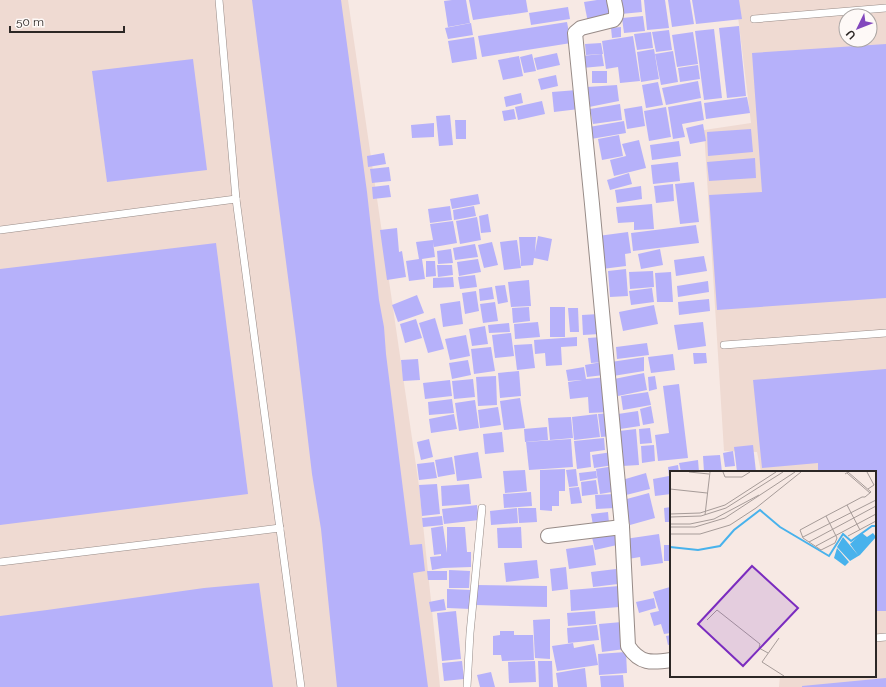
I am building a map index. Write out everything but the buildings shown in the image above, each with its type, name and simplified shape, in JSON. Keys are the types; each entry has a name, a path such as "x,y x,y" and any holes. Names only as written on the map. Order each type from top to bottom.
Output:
{"street":[{"path":"614,0 617,15 613,20 581,28 575,33 622,526 628,646 635,656 642,659 652,662 670,660"},
{"path":"548,536 622,526"}],"lane":[{"path":"219,0 236,199 301,687"},
{"path":"754,19 886,8"},
{"path":"0,230 236,199"},
{"path":"724,345 886,333"},
{"path":"467,687 470,634 482,508"},
{"path":"0,562 280,528"},
{"path":"876,638 886,637"}],"shaded area":[{"path":"0,0 348,0 419,486 440,687 0,687"},
{"path":"736,0 886,0 886,687 779,687 780,677 876,677 876,471 761,471 757,452 724,451 704,130 751,123"}]}
